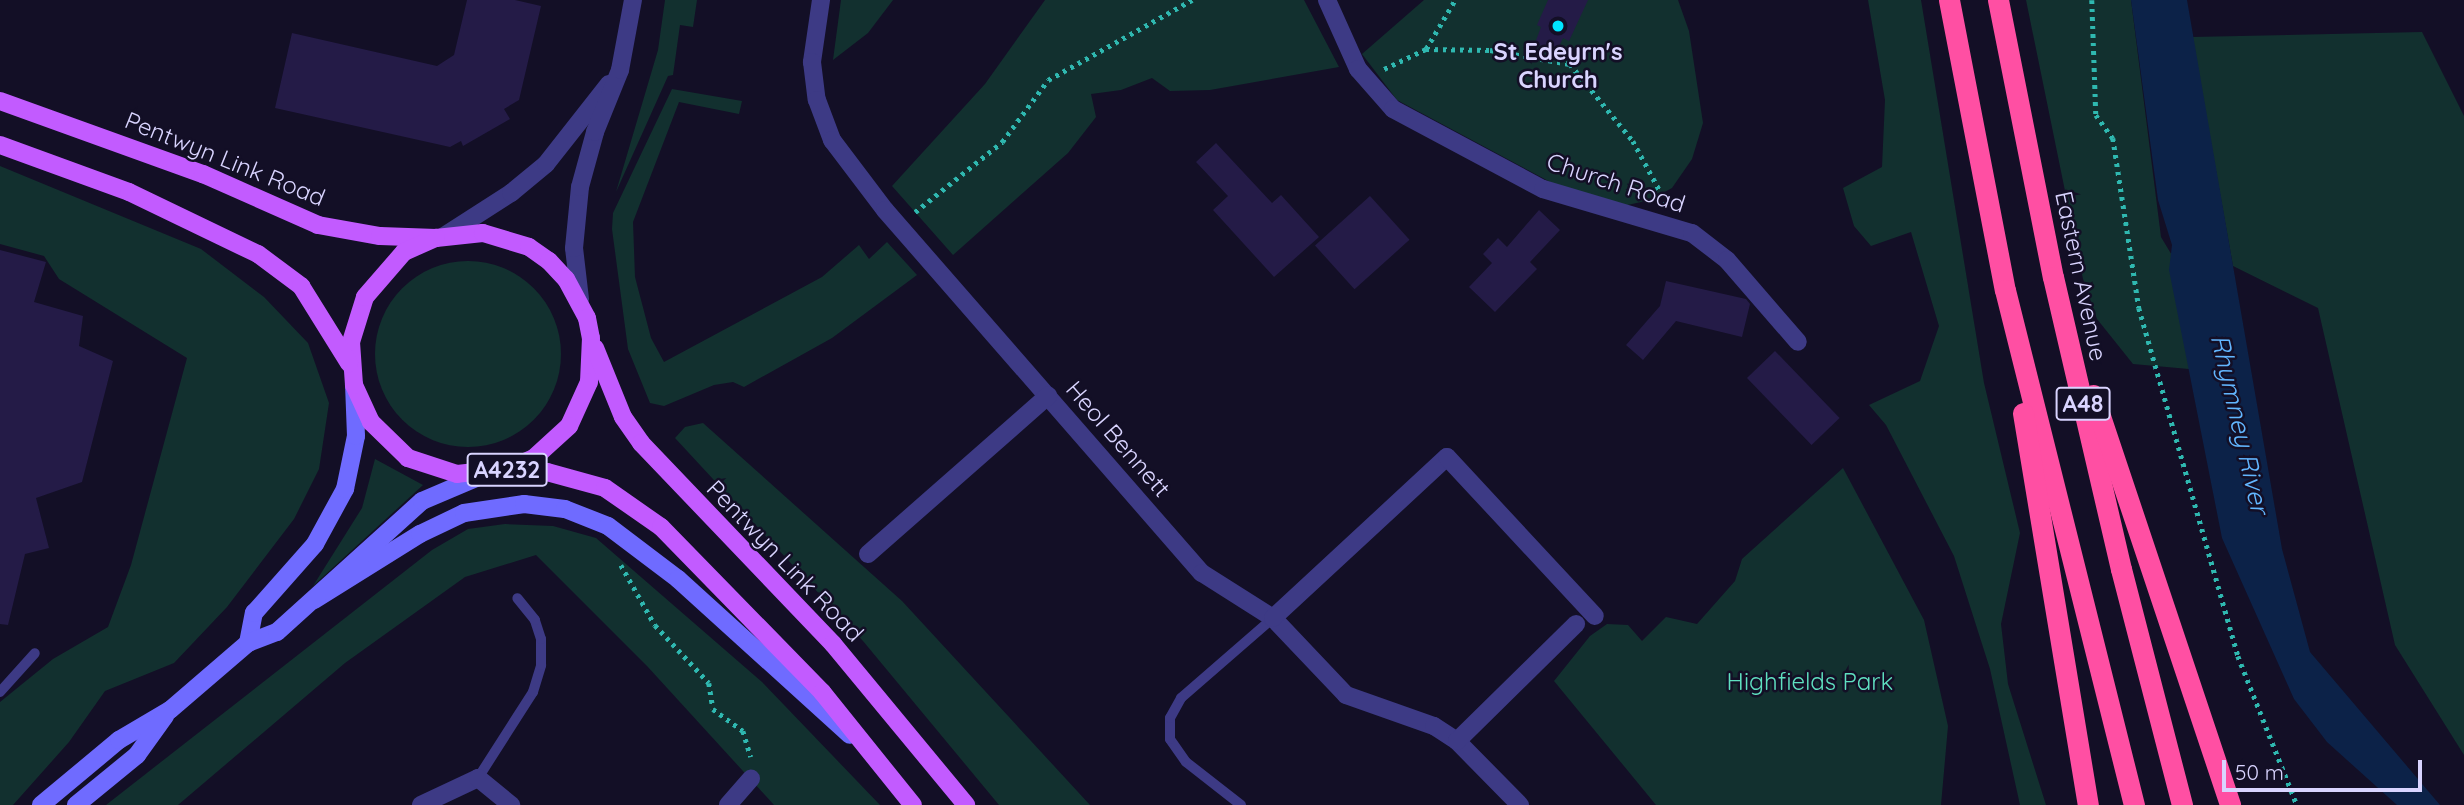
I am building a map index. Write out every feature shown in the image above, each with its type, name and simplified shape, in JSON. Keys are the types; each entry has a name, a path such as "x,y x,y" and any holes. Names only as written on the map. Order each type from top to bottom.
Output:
{"highway":[{"name":"A48","path":"1949,0 2005,290 2134,805"},
{"name":"Eastern Avenue","path":"1998,0 2053,277 2182,805"},
{"path":"2053,277 2230,805"},
{"path":"2005,290 2045,561 2088,805"}],"main road":[{"name":"Pentwyn Link Road","path":"0,101 203,174 318,225 380,236 440,237 483,233 530,247 566,278 580,299 591,338 623,417 641,443 833,644 965,805"},
{"name":"Pentwyn Link Road","path":"0,145 129,192 258,254 301,286 351,366"},
{"name":"Pentwyn Link Road","path":"440,237 395,260 365,297 355,318 351,366 354,385 371,422 408,458 432,469 483,475 511,468 534,458 569,426 589,382 591,338"},
{"name":"Pentwyn Link Road","path":"511,468 587,481 639,510 734,599 878,760 913,805"}],"street":[{"path":"580,299 574,248 580,187 595,132 620,70 634,0"},
{"name":"Heol Bennett","path":"821,0 813,81 832,140 877,200 1202,573 1273,618 1346,695 1434,726 1457,741 1520,805"},
{"name":"Church Road","path":"1327,0 1367,82 1393,109 1543,189 1692,233 1727,260 1798,342"},
{"path":"440,237 511,193 545,164 620,70"},
{"path":"248,643 254,613 315,544 345,489 356,436 354,385"},
{"path":"868,554 1048,396"},
{"path":"1273,618 1447,457 1595,616"},
{"path":"41,805 119,740 170,710 248,643 277,632 412,509 442,489 483,475"},
{"path":"314,600 420,534 464,513 524,504 565,509 608,526 678,579 878,760"},
{"path":"1457,741 1576,624"},
{"path":"76,805 136,755 170,710"},
{"path":"421,805 478,778 511,805"},
{"path":"728,805 751,779"}],"lane":[{"path":"478,778 533,692 541,664 541,639 535,620 517,598"},
{"path":"1241,805 1186,762 1170,739 1170,719 1181,698 1273,618"},
{"path":"0,692 35,653"}],"path":[{"path":"912,215 1002,142 1048,80 1192,0"},
{"path":"1426,49 1455,0"},
{"path":"2092,0 2096,115 2113,138 2139,308 2238,656 2297,805"},
{"path":"1367,82 1400,58 1426,49 1490,50 1570,64 1647,163 1665,197 1671,226"},
{"path":"615,556 655,625 709,683 713,709 743,731 751,747 751,779"}],"green space":[{"path":"665,0 697,0 693,27 680,25 673,75 668,76 616,192 658,50"},
{"path":"841,0 893,0 868,33 833,60"},
{"path":"1045,0 1304,0 1339,67 1210,90 1170,91 1152,78 1121,90 1091,94 1096,117 1068,153 953,255 892,186 985,84"},
{"path":"1424,0 1678,0 1689,31 1703,123 1692,159 1672,188 1650,200 1623,206 1552,183 1397,100 1362,54"},
{"path":"1868,0 1921,0 1984,383 2020,533 2001,624 2008,684 2046,805 2020,805 1990,669 1954,556 1886,425 1869,405 1920,381 1939,326 1911,232 1871,246 1854,226 1843,188 1882,167 1885,100"},
{"path":"2026,0 2131,0 2161,237 2182,272 2200,370 2133,364 2097,319 2083,279"},
{"path":"2422,32 2464,116 2464,755 2395,645 2318,308 2233,266 2192,37"},
{"path":"672,89 742,101 739,114 679,102 633,222 635,277 651,338 664,362 822,277 859,245 869,259 887,242 917,275 832,338 744,387 733,382 714,385 664,406 650,403 628,349 612,229 613,213"},
{"path":"0,166 201,249 264,297 308,343 329,403 319,469 294,519 227,607 174,663 105,691 69,742 13,805 0,805 0,702 53,659 108,627 131,565 187,358 59,279 44,256 0,244"},
{"path":"468,261 504,268 520,276 534,288 546,302 554,318 561,354 554,390 546,406 534,420 520,432 504,440 468,447 432,440 416,432 402,420 390,406 382,390 375,354 382,318 390,302 402,288 416,276 432,268"},
{"path":"703,423 902,601 1090,805 999,805 863,641 675,438 685,427"},
{"path":"375,459 423,485 313,586 362,508"},
{"name":"Highfields Park","path":"1843,468 1924,620 1948,726 1941,805 1656,805 1554,681 1590,636 1607,624 1628,625 1642,641 1666,617 1697,624 1735,581 1742,559"},
{"path":"505,524 553,526 596,538 762,682 880,805 774,805 647,666 536,555 465,577 345,663 178,805 106,805 432,550 468,529"}],"water":[{"name":"Rhymney River","path":"2131,0 2187,0 2282,549 2310,652 2440,805 2397,805 2327,742 2294,699 2222,538 2169,270 2172,245 2158,200"}],"building":[{"path":"467,0 515,0 541,6 519,100 504,109 510,119 463,146 461,141 450,147 275,108 292,33 437,66 454,55"},
{"name":"St Edeyrn's Church","path":"1548,0 1588,0 1569,41 1563,38 1556,53 1535,43 1541,27 1537,25"},
{"path":"1216,143 1272,203 1281,195 1319,237 1274,277 1213,210 1228,196 1196,162"},
{"path":"1370,196 1409,240 1354,289 1315,246"},
{"path":"1539,210 1560,230 1530,262 1537,269 1495,312 1469,287 1492,263 1483,254 1498,238 1507,247"},
{"path":"0,250 46,262 34,302 83,316 79,346 113,361 82,482 36,498 49,548 25,554 8,625 0,624"},
{"path":"1666,281 1746,299 1750,304 1742,337 1676,321 1643,360 1626,345 1660,306"},
{"path":"1775,351 1840,418 1812,445 1747,378"}],"place":[{"name":"St Edeyrn's Church","path":"1558,26"}]}
